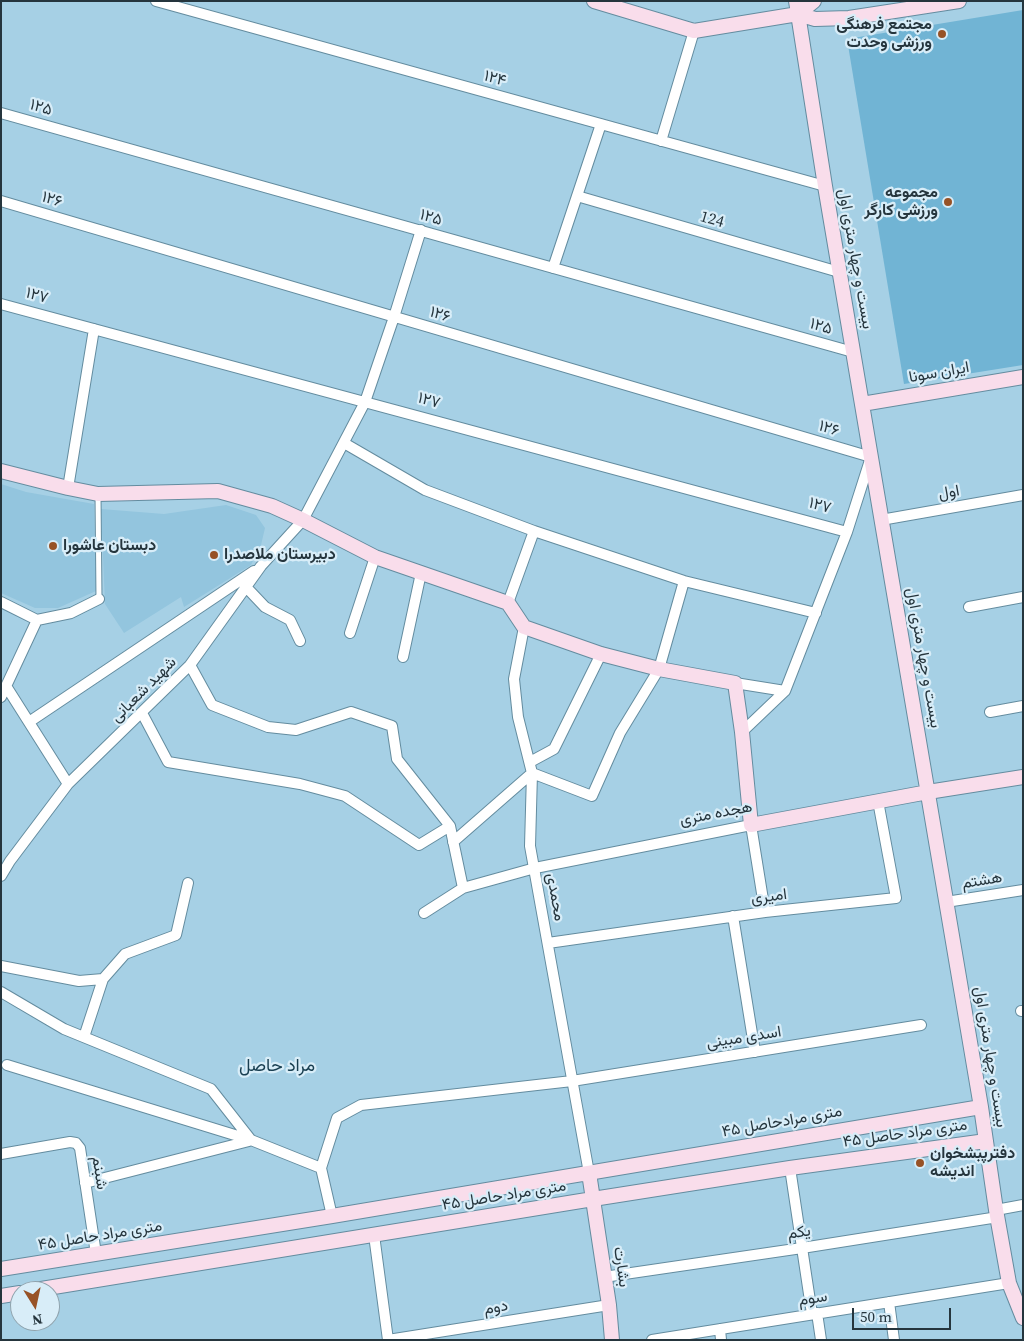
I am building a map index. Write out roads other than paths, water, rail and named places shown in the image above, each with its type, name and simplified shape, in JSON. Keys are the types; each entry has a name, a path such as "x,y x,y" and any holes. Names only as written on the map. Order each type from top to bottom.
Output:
{"street":[{"path":"594,1 694,30 797,8 814,1"},
{"path":"797,8 815,18 849,18 959,1"},
{"name":"۱۲۴","path":"162,2 825,186"},
{"name":"بیست و چهار متری اول","path":"797,8 839,272 981,1106 1009,1283 1021,1311"},
{"path":"661,141 694,30"},
{"name":"۱۲۵","path":"1,113 853,352"},
{"path":"553,268 601,124"},
{"name":"124","path":"577,196 839,272"},
{"name":"۱۲۶","path":"1,201 871,457"},
{"name":"شهید شعبانی","path":"1,876 10,861 68,784 190,665 261,566 303,520 365,402 421,230"},
{"name":"۱۲۷","path":"1,304 847,532"},
{"path":"68,488 94,329"},
{"name":"ایران سونا","path":"862,404 1023,377"},
{"path":"344,443 424,490 534,531 684,581 816,613"},
{"path":"742,732 786,691 847,532 871,457"},
{"path":"1,471 98,494 218,491 272,506 375,557 508,603 524,627 601,654 659,669 786,691"},
{"name":"اول","path":"881,520 1023,495"},
{"path":"508,603 534,531"},
{"path":"350,632 375,557"},
{"path":"30,722 261,566"},
{"path":"402,657 421,573"},
{"path":"453,842 532,773 592,796 620,733 659,669 684,581"},
{"path":"246,587 265,607 290,620 300,641"},
{"path":"969,607 1023,597"},
{"path":"1,602 37,620 71,613 100,599"},
{"path":"1,697 37,620"},
{"name":"محمدی","path":"524,627 514,679 518,717 532,773 530,846 589,1173"},
{"path":"530,762 554,749 601,654"},
{"path":"190,665 212,705 268,727 296,730 351,712 392,726 397,759 450,826 463,888"},
{"path":"735,683 752,825 765,912"},
{"path":"6,686 68,784"},
{"path":"990,712 1023,706"},
{"path":"142,712 168,762 300,784 345,796 419,844 450,826"},
{"name":"هجده متری","path":"424,913 463,888 535,868 878,801 1023,777"},
{"name":"امیری","path":"548,943 733,916 896,898 878,801"},
{"path":"84,1037 103,979 125,954 176,935 188,883"},
{"name":"هشتم","path":"946,902 1023,890"},
{"path":"733,916 755,1052"},
{"path":"1,966 79,981 103,979"},
{"path":"1,992 64,1029 210,1089 250,1140"},
{"name":"اسدی مبینی","path":"321,1168 337,1118 361,1105 572,1081 921,1025"},
{"path":"7,1065 250,1140 321,1168 332,1216"},
{"name":"۴۵ متری مرادحاصل","path":"589,1173 981,1106"},
{"path":"85,1183 250,1140"},
{"name":"۴۵ متری مراد حاصل","path":"60,1286 593,1199 986,1140"},
{"name":"شبنم","path":"1,1154 70,1142 76,1143 80,1148 96,1254"},
{"path":"790,1168 802,1248 814,1314 821,1340"},
{"name":"بشارت","path":"589,1173 609,1305 612,1340"},
{"name":"۴۵ متری مراد حاصل","path":"1,1269 589,1173"},
{"name":"یکم","path":"604,1277 802,1248 997,1213 1023,1205"},
{"path":"374,1235 388,1340"},
{"name":"سوم","path":"652,1340 1009,1283"},
{"path":"889,1302 894,1340"},
{"name":"دوم","path":"388,1340 609,1305"},
{"path":"720,1329 722,1340"}],"lane":[{"path":"98,494 100,599"}],"place":[{"name":"مجتمع فرهنگی ورزشی وحدت","path":"942,34"},
{"name":"مجموعه ورزشی کارگر","path":"948,202"},
{"name":"دبستان عاشورا","path":"53,546"},
{"name":"دبیرستان ملاصدرا","path":"214,555"},
{"name":"دفترپبشخوان اندیشه","path":"920,1163"}],"district":[{"name":"مراد حاصل","path":"277,1066"}]}
